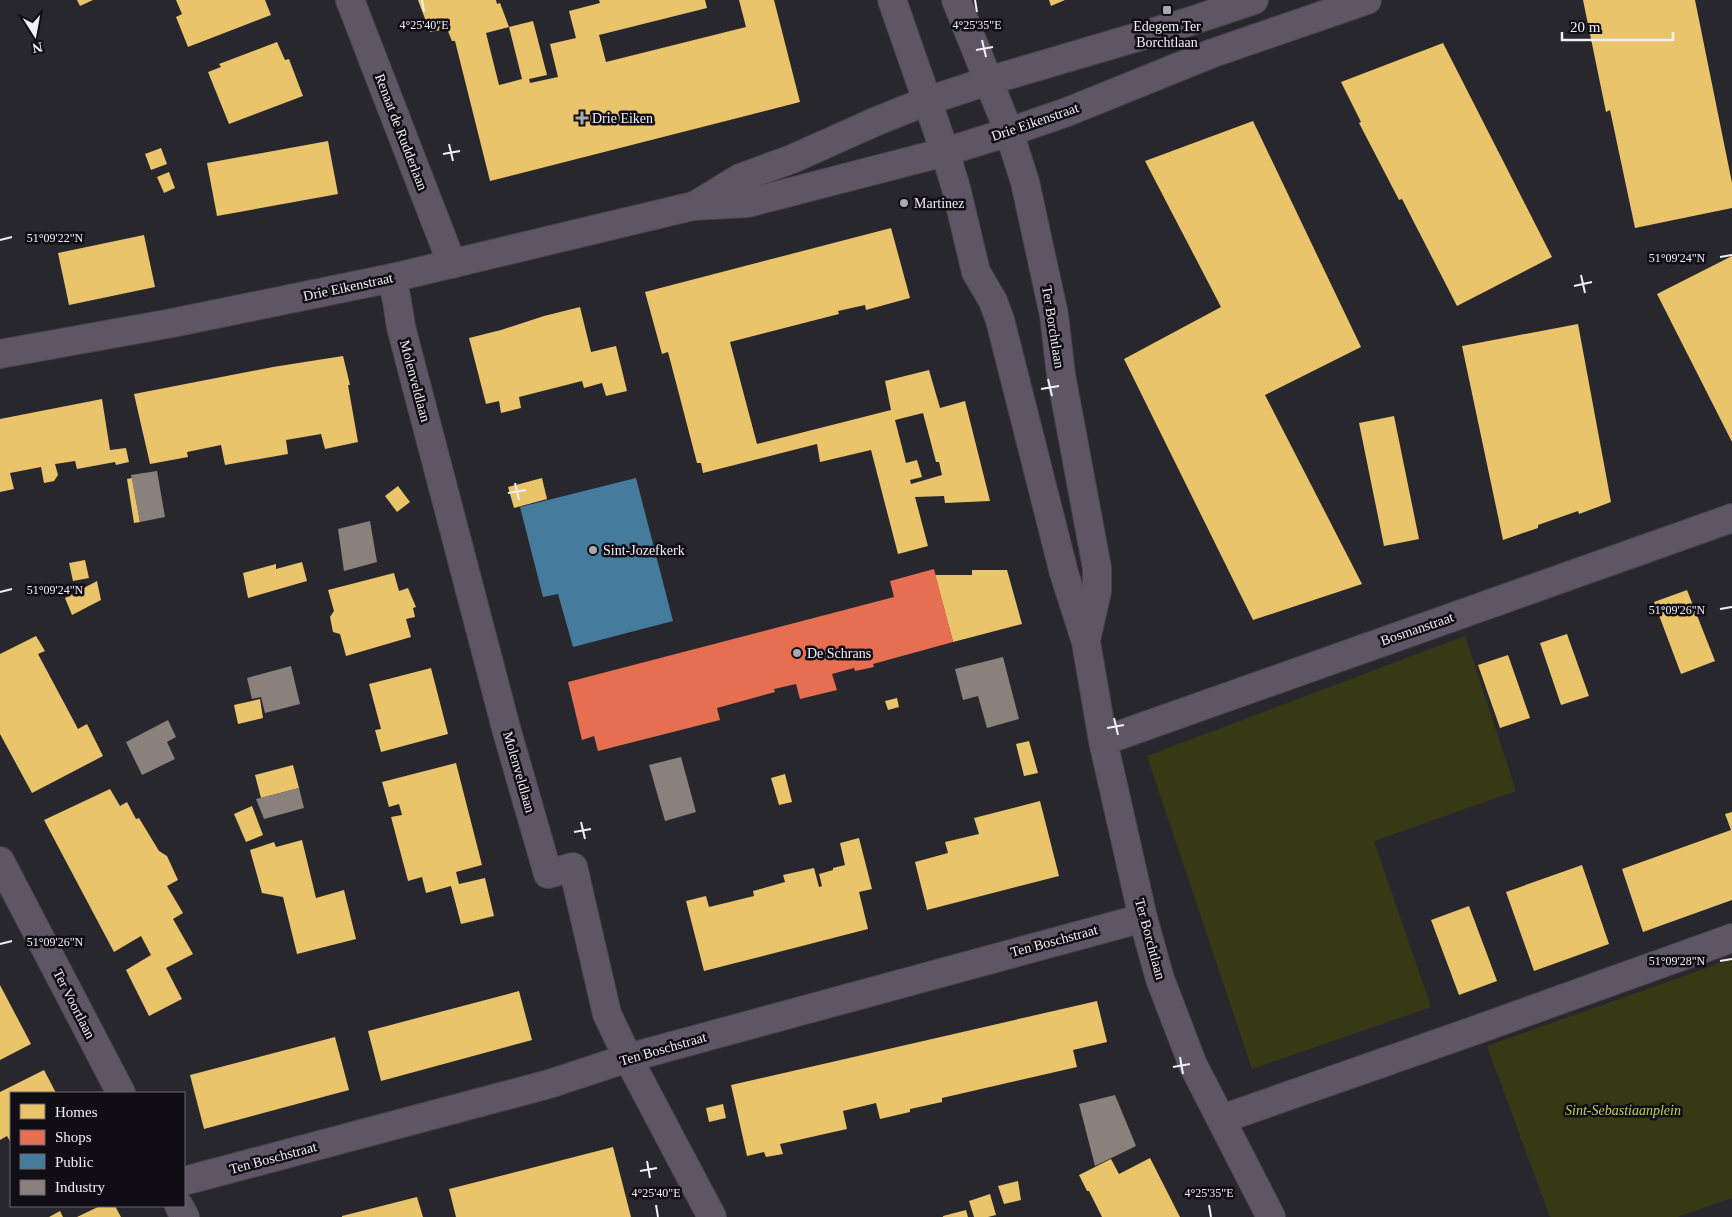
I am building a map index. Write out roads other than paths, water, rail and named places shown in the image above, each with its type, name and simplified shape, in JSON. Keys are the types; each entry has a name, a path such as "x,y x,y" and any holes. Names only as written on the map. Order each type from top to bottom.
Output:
{"street":[{"name":"Renaat de Rudderlaan","path":"350,0 452,264"},
{"name":"Ter Borchtlaan","path":"892,0 945,152 956,188 976,272 993,301 1000,320 1064,573 1086,642 1103,741 1143,918 1160,979 1193,1065 1271,1217"},
{"name":"Ter Borchtlaan","path":"956,0 1010,132 1025,182 1054,315 1061,375 1097,568 1097,591 1086,642"},
{"name":"Drie Eikenstraat","path":"693,206 740,178 792,159 927,101 1185,23 1254,0"},
{"name":"Drie Eikenstraat","path":"0,354 172,323 392,278 693,206 748,203 945,152 1066,112 1213,53 1367,0"},
{"name":"Molenveldlaan","path":"392,278 401,327 421,404 506,728 548,874 573,867 607,1014 628,1058 712,1217"},
{"name":"Bosmanstraat","path":"1103,741 1732,518"},
{"name":"Ter Voortlaan","path":"0,861 120,1092"},
{"name":"Ten Boschstraat","path":"185,1181 549,1084 628,1058 1143,918"},
{"path":"1222,1119 1732,938"}],"place":[{"name":"Edegem Ter Borchtlaan","path":"1167,10"},
{"name":"Drie Eiken","path":"582,118"},
{"name":"Martinez","path":"904,203"},
{"name":"Sint-Jozefkerk","path":"593,550"},
{"name":"De Schrans","path":"797,653"}],"park label":[{"name":"Sint-Sebastiaanplein","path":"1623,1110"}]}
